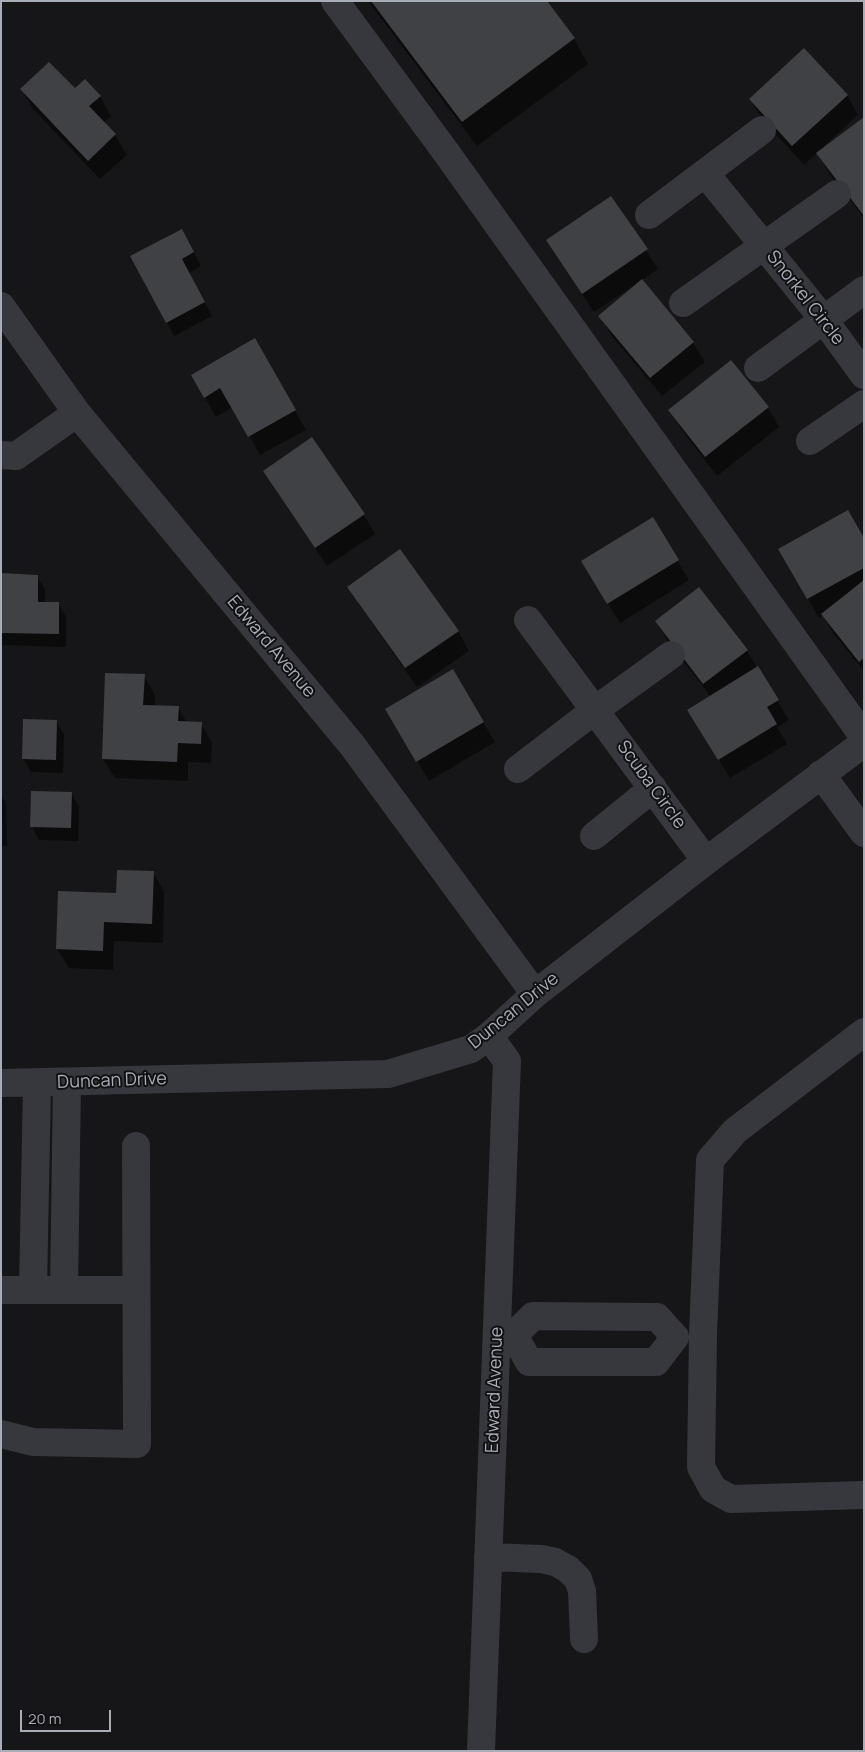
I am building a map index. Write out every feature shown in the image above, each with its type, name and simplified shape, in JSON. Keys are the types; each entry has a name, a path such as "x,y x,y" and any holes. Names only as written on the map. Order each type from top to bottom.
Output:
{"street":[{"path":"335,1 448,155 864,737"},
{"path":"649,215 762,130"},
{"name":"Snorkel Circle","path":"706,173 824,320 864,374"},
{"path":"683,303 837,194"},
{"path":"758,368 864,290"},
{"name":"Edward Avenue","path":"1,306 77,413 352,745 535,994"},
{"path":"810,441 864,404"},
{"path":"2,454 16,456 77,413"},
{"name":"Scuba Circle","path":"528,620 706,860"},
{"path":"518,770 595,710 671,655"},
{"name":"Duncan Drive","path":"1,1084 388,1074 471,1049 489,1036 535,994 706,860 864,743"},
{"path":"822,774 864,832"},
{"path":"594,836 653,788"},
{"path":"864,1032 735,1131 710,1160 703,1335 701,1467 713,1489 731,1499 864,1495"},
{"name":"Edward Avenue","path":"481,1751 488,1557 505,1335 507,1061 489,1036"},
{"path":"64,1290 67,1082"},
{"path":"33,1290 37,1083"},
{"path":"1,1434 33,1442 137,1444 136,1146"},
{"path":"1,1290 136,1290"},
{"path":"675,1337 658,1317 533,1316 505,1335 529,1362 656,1362 675,1337 703,1335"},
{"path":"488,1557 542,1559 555,1562 568,1569 578,1579 582,1591 584,1639"}],"building":[{"path":"371,1 547,1 575,38 462,122"},
{"path":"804,48 848,95 792,146 749,99"},
{"path":"49,62 75,88 85,79 101,96 89,106 116,134 88,161 20,89"},
{"path":"864,117 864,216 816,153"},
{"path":"611,196 648,249 582,294 546,240"},
{"path":"182,229 194,252 182,259 205,302 166,323 130,256"},
{"path":"642,279 694,342 650,378 598,316"},
{"path":"255,338 296,410 248,437 220,388 204,398 191,375"},
{"path":"731,360 769,407 705,457 668,410"},
{"path":"312,437 365,514 315,548 263,471"},
{"path":"848,510 864,538 864,568 807,599 778,549"},
{"path":"653,517 679,560 607,604 581,561"},
{"path":"400,549 459,631 405,668 347,587"},
{"path":"1,573 38,575 38,602 59,602 59,634 1,633"},
{"path":"864,580 864,658 859,662 821,614"},
{"path":"699,587 748,650 703,684 655,621"},
{"path":"758,666 779,700 767,707 777,724 718,760 687,710"},
{"path":"453,669 484,722 416,762 385,709"},
{"path":"105,673 145,674 143,705 179,706 178,721 202,722 201,744 178,743 177,762 102,759"},
{"path":"23,719 57,720 56,760 22,759"},
{"path":"31,791 72,792 71,828 30,827"},
{"path":"117,870 154,871 152,924 104,922 103,951 56,949 58,891 116,893"}]}
